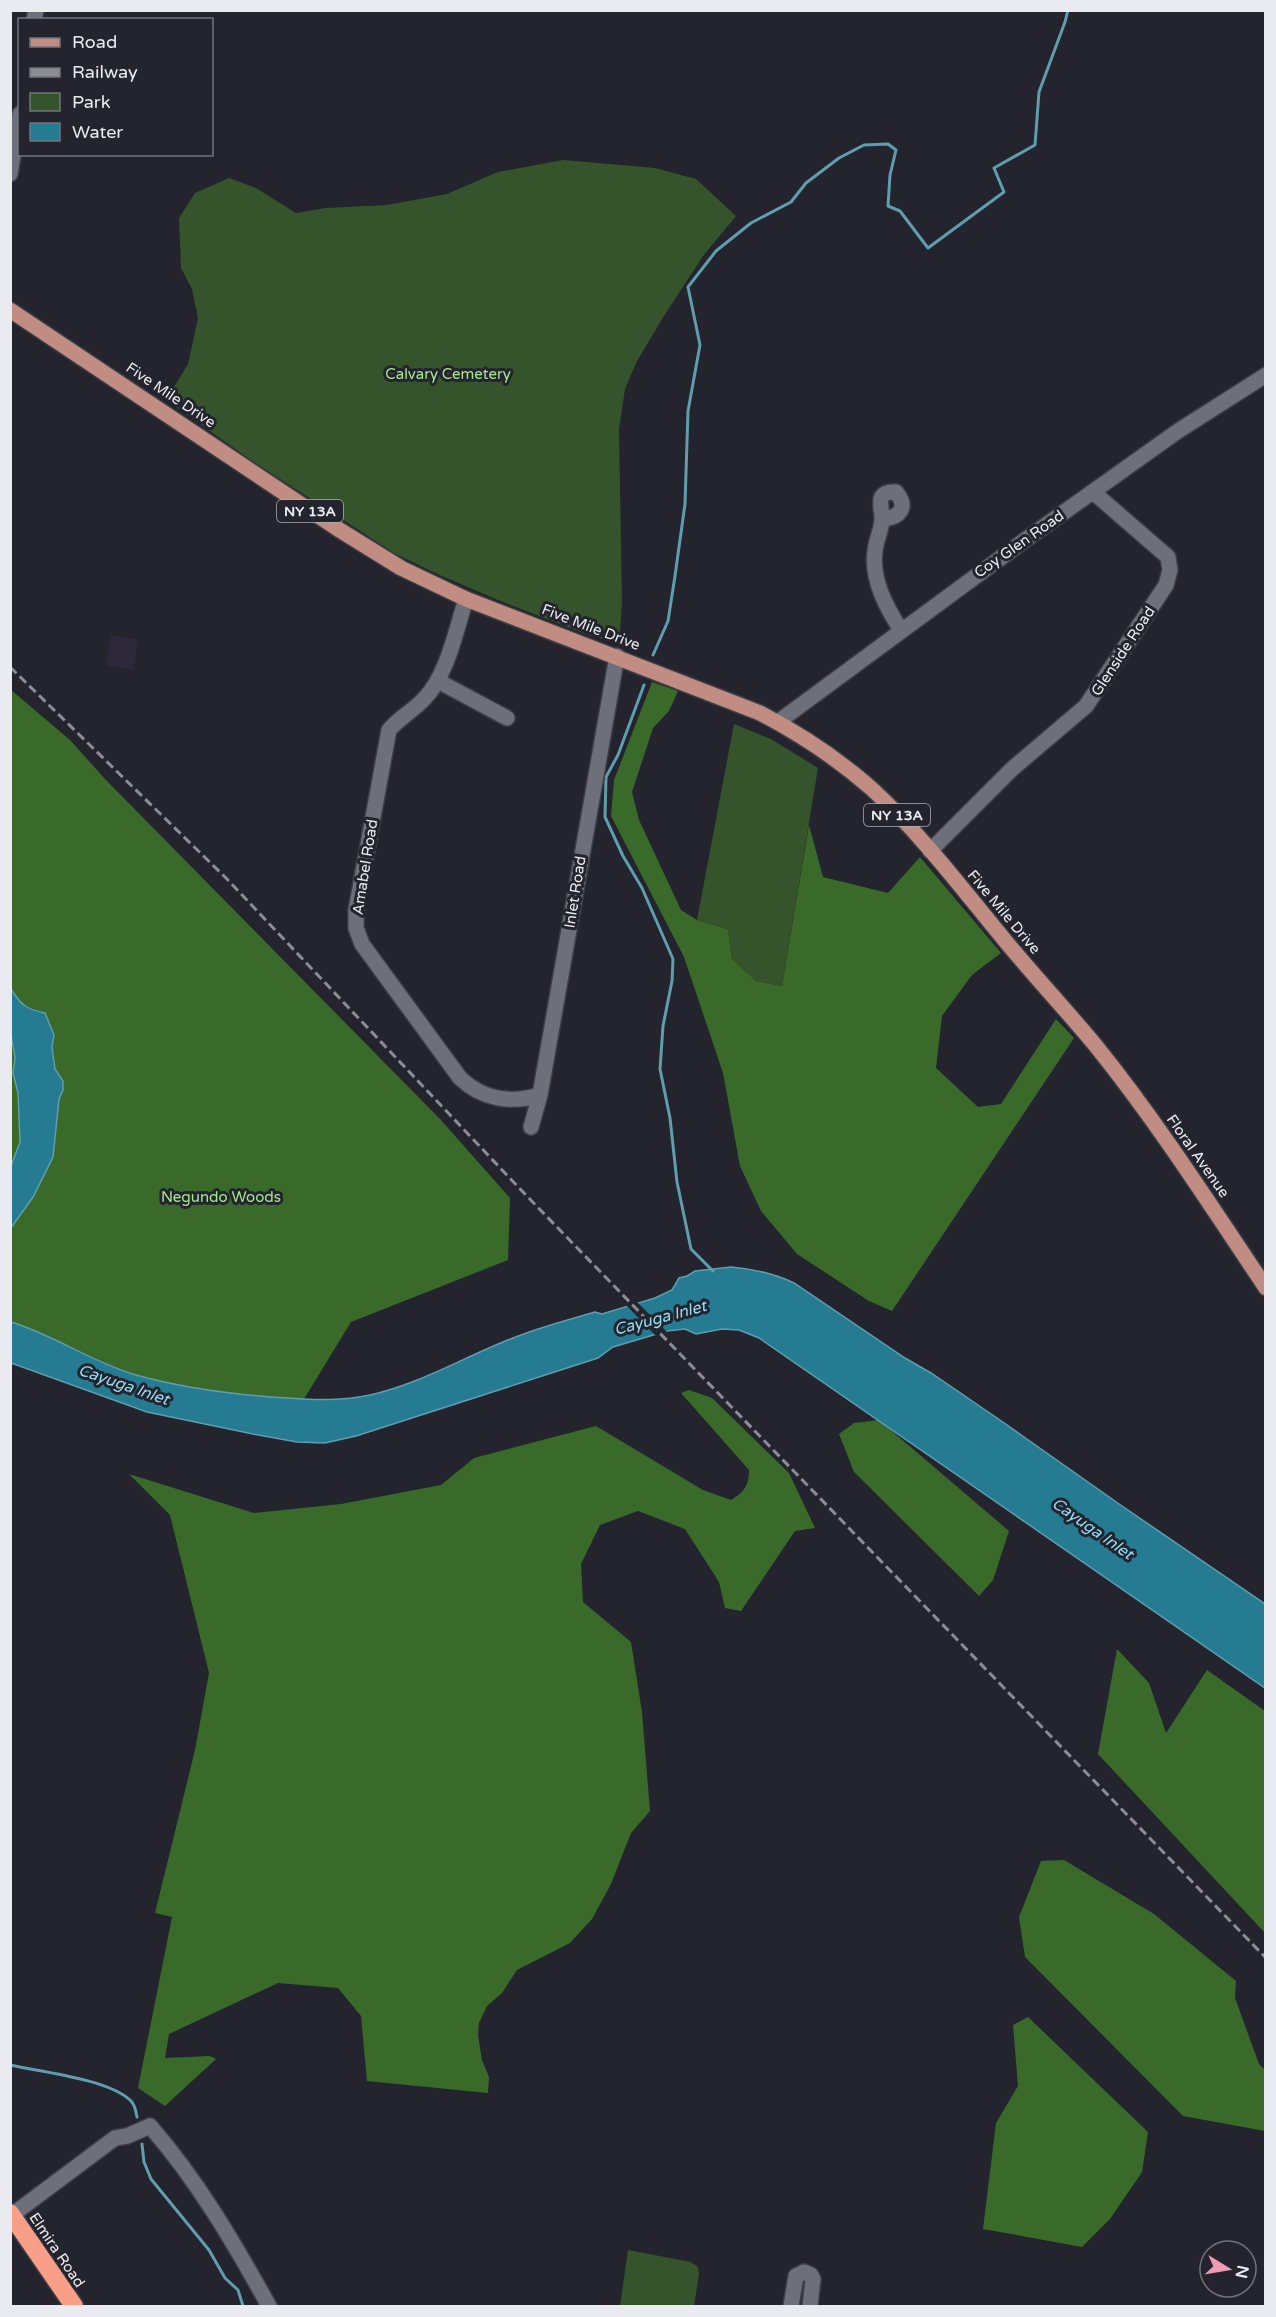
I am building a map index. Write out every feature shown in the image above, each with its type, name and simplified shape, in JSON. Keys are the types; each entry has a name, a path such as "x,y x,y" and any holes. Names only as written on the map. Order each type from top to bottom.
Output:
{"highway":[{"name":"Elmira Road","path":"11,2214 74,2307"}],"main road":[{"name":"Five Mile Drive","path":"10,310 338,529 401,568 466,599 716,695 778,722 838,761 873,790 930,851 1096,1047"},
{"name":"Floral Avenue","path":"1096,1047 1145,1111 1266,1288"}],"street":[{"path":"10,174 18,126"},
{"name":"Coy Glen Road","path":"778,722 1178,431 1266,375"},
{"name":"Glenside Road","path":"930,851 1012,769 1086,706 1166,585 1170,570 1168,557 1093,492"},
{"path":"882,519 876,542 875,571 890,613 902,630"},
{"name":"Amabel Road","path":"466,599 438,681 424,699 389,730 356,910 356,928 362,944 459,1078 471,1089 486,1096 505,1100 523,1100 540,1095"},
{"name":"Inlet Road","path":"531,1127 540,1095 617,656"},
{"path":"438,681 507,718"},
{"path":"11,2214 114,2138 127,2136 150,2126 200,2189 269,2307"},
{"path":"791,2307 796,2276 804,2272 811,2275 813,2279 810,2307"}],"shaded area":[{"path":"111,635 138,640 133,670 106,666"}],"green space":[{"name":"Calvary Cemetery","path":"563,160 655,168 696,179 736,216 703,256 662,319 636,363 625,389 619,429 622,603 619,644 583,633 498,600 394,553 248,458 166,400 188,364 198,318 192,289 181,268 179,218 195,193 229,178 256,188 296,213 326,208 387,205 447,194 498,172"},
{"path":"652,682 678,691 669,711 653,728 632,792 639,820 681,910 697,920 728,929 732,959 756,981 782,986 809,825 823,877 888,893 920,857 1001,953 972,975 942,1016 936,1068 978,1107 1001,1104 1056,1019 1074,1038 892,1311 869,1301 797,1254 761,1211 740,1166 723,1073 684,957 611,816 614,780"},
{"name":"Negundo Woods","path":"10,689 70,740 106,780 440,1119 510,1198 508,1260 351,1322 304,1399 217,1392 154,1380 117,1368 11,1322 11,1228 33,1197 53,1157 63,1081 55,1069 52,1047 54,1035 45,1013 20,1004 11,989"},
{"path":"734,724 771,739 818,768 782,986 756,981 732,959 728,929 697,920"},
{"path":"10,1034 15,1058 13,1073 18,1093 20,1142 11,1166"},
{"path":"689,1390 712,1398 789,1473 815,1528 795,1531 741,1611 725,1608 719,1582 685,1529 638,1511 600,1525 581,1564 583,1602 631,1642 642,1712 650,1811 631,1833 611,1884 592,1919 570,1943 517,1970 502,1993 487,2006 479,2023 478,2035 482,2060 489,2077 488,2093 367,2081 361,2016 338,1988 278,1983 169,2034 165,2058 210,2056 216,2059 165,2106 138,2088 172,1917 155,1913 195,1750 209,1673 170,1515 129,1474 254,1513 341,1504 441,1485 474,1458 596,1426 703,1490 731,1500 745,1488 749,1470 681,1393"},
{"path":"879,1420 1009,1531 993,1580 979,1596 854,1472 839,1434 854,1423"},
{"path":"1117,1649 1149,1683 1166,1733 1207,1670 1265,1711 1265,1933 1098,1754"},
{"path":"1064,1860 1154,1914 1236,1981 1235,1998 1259,2064 1265,2070 1265,2131 1183,2116 1025,1957 1019,1917 1041,1861"},
{"path":"1028,2017 1148,2132 1142,2172 1110,2219 1082,2247 983,2229 996,2123 1018,2086 1013,2025"},
{"path":"628,2250 691,2262 698,2267 694,2306 620,2306"}],"water":[{"path":"11,989 25,1006 45,1013 54,1035 52,1047 55,1069 63,1081 63,1090 59,1099 53,1157 33,1197 11,1228 11,1166 20,1142 18,1093 13,1073 15,1058 11,1034"},
{"name":"Cayuga Inlet","path":"731,1267 763,1272 794,1283 931,1373 1265,1604 1265,1688 759,1338 739,1330 722,1329 696,1334 685,1329 667,1331 613,1347 598,1358 356,1436 325,1443 297,1442 147,1412 11,1363 11,1322 27,1327 120,1370 174,1384 269,1397 319,1400 360,1397 407,1384 533,1330 595,1312 602,1314 655,1298 672,1290 679,1278 695,1271"}],"pier":[{"path":"636,1301 667,1332 656,1336 625,1304"}],"waterway":[{"path":"653,655 668,621 685,504 688,411 700,345 688,287 716,251 751,223 791,202 806,183 839,158 864,145 888,144 896,150 890,175 888,206 900,211 928,248 1004,192 994,168 1035,145 1039,92 1068,10"},
{"path":"644,685 618,755 606,777 605,817 623,856 642,888 673,959 672,981 663,1026 660,1069 670,1118 677,1182 691,1249 713,1271"},
{"path":"10,2065 73,2077 106,2087 132,2102 137,2117"},
{"path":"142,2144 144,2162 151,2179 209,2250 225,2278 238,2290 243,2306"}],"railway":[{"path":"10,667 226,878 522,1191 1266,1958"}]}
